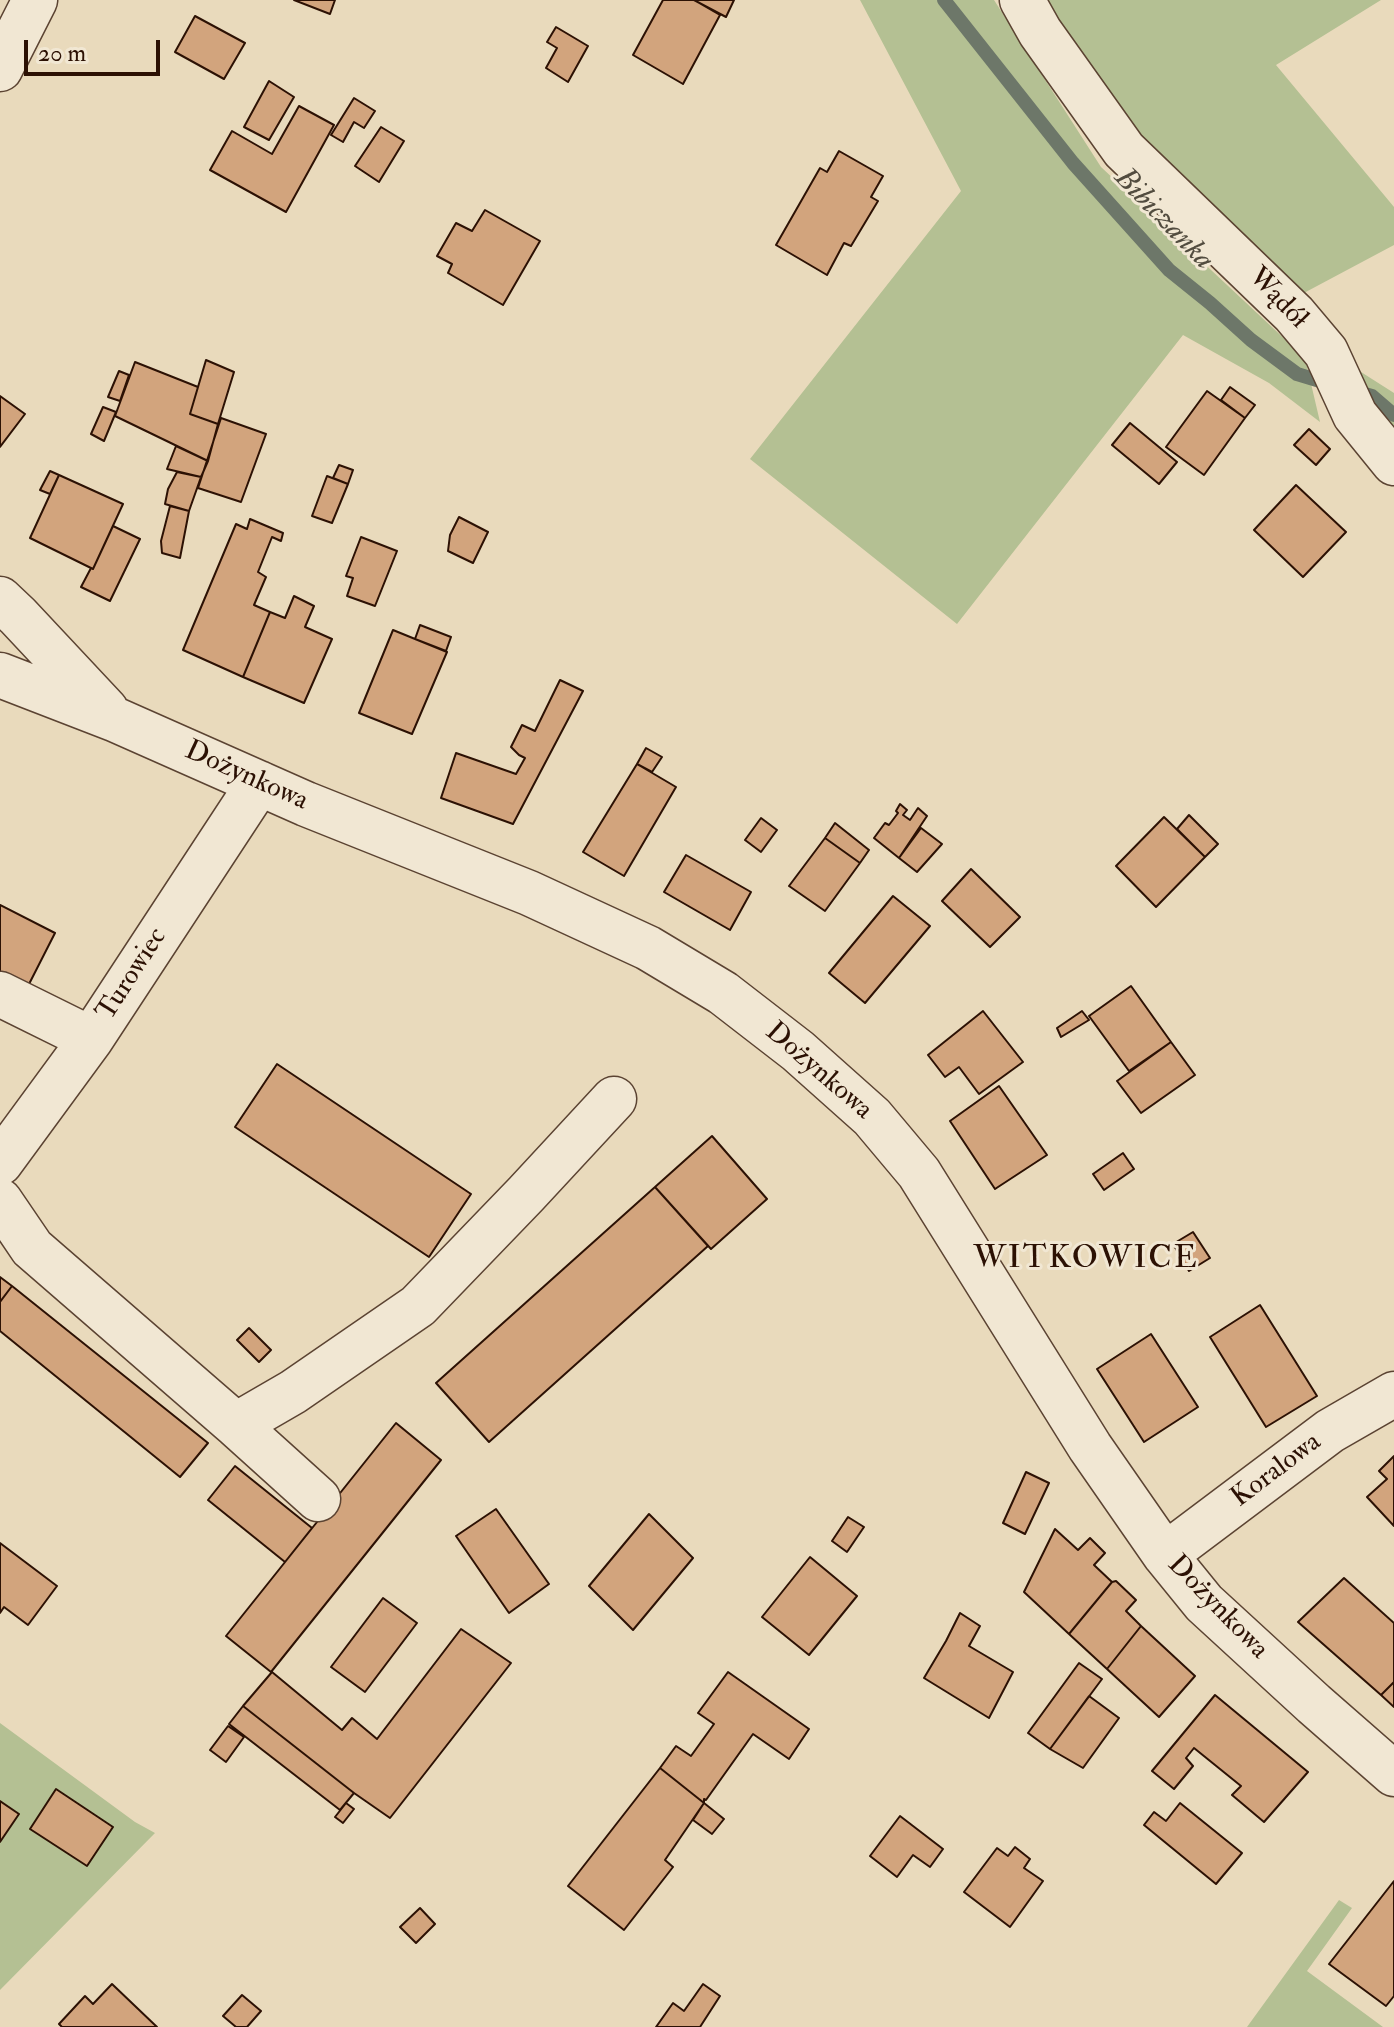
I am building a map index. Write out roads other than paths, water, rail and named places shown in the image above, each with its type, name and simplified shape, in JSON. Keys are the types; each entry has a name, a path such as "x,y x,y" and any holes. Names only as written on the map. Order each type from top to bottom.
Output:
{"street":[{"path":"0,69 35,0"},
{"name":"Wądół","path":"1022,0 1040,32 1124,150 1294,314 1326,352 1355,415 1394,463"},
{"path":"0,599 114,719"},
{"name":"Dożynkowa","path":"0,675 114,719 306,804 529,893 648,948 723,993 798,1051 872,1117 919,1173 1090,1447 1165,1555 1204,1603 1394,1774"},
{"name":"Turowiec","path":"0,1163 91,1039 259,783"},
{"path":"0,994 91,1039"},
{"path":"236,1425 293,1392 418,1306 614,1099"},
{"path":"0,1201 32,1248 318,1499"},
{"name":"Koralowa","path":"1165,1555 1330,1431 1394,1394"}],"waterway":[{"name":"Bibiczanka","path":"944,0 1073,163 1169,270 1251,340 1297,374 1330,384"},
{"name":"Bibiczanka","path":"1354,391 1372,396 1394,415"}],"district":[{"name":"WITKOWICE","path":"1086,1260"}]}
